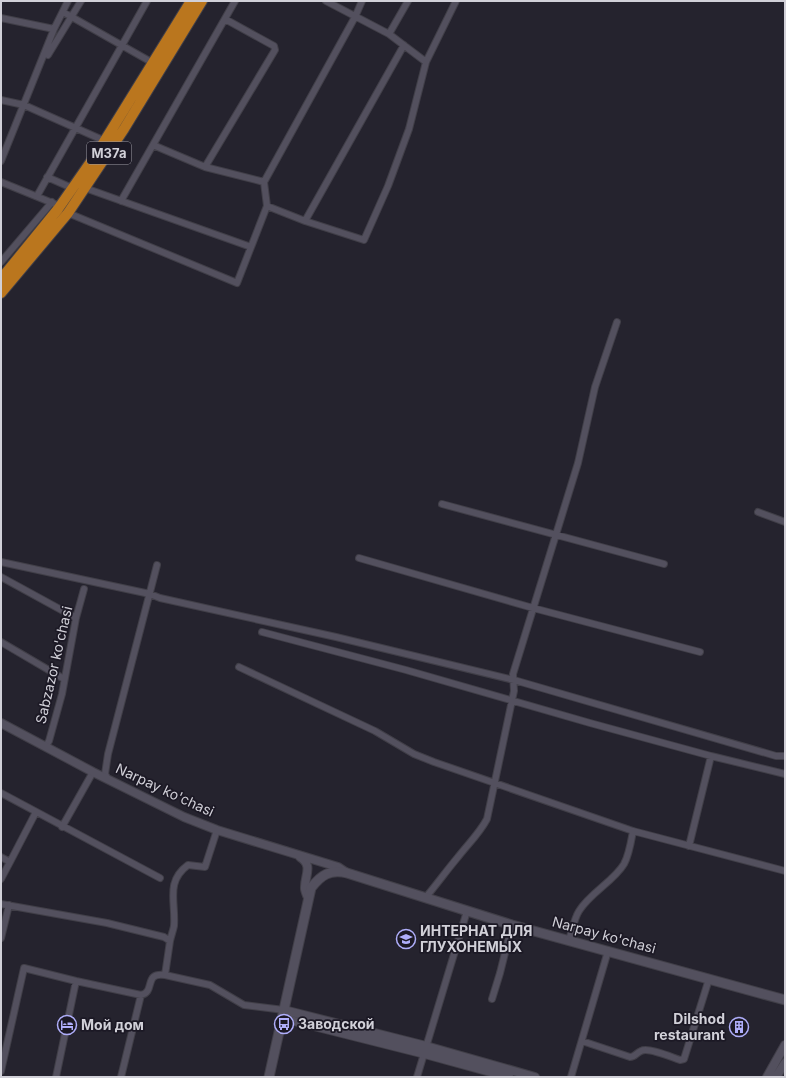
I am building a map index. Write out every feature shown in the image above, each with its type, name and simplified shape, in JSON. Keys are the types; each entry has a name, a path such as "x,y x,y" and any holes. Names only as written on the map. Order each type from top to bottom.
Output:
{"highway":[{"name":"M37a","path":"1,293 68,213 85,188 104,149 153,63 191,1"},
{"name":"M37a","path":"1,280 56,204 72,188 104,149 128,123 202,1"}],"main road":[{"name":"Narpay ko'chasi","path":"308,898 311,888 322,876 331,872 339,871 512,925 785,1000"},
{"path":"269,1077 308,898"}],"street":[{"path":"1,161 40,68 54,30 68,1"},
{"path":"40,68 81,1"},
{"path":"37,196 147,1"},
{"path":"121,202 236,1"},
{"path":"326,1 389,34 426,62"},
{"path":"68,213 236,283 267,206 264,182 355,17 362,1"},
{"path":"389,34 408,1"},
{"path":"267,206 305,221 364,240 388,186 409,128 426,62 456,1"},
{"path":"63,12 122,44 153,63"},
{"path":"1,18 54,30"},
{"path":"205,167 275,50 274,46 225,19"},
{"path":"305,221 404,45"},
{"path":"1,100 24,105 74,128 104,149"},
{"path":"153,146 205,167 264,182"},
{"path":"47,177 72,188"},
{"path":"1,182 56,204 1,262"},
{"path":"85,188 250,247"},
{"path":"426,897 458,856 481,830 487,819 514,691 513,674 578,463 595,387 617,322"},
{"path":"442,504 664,564"},
{"path":"758,512 785,522"},
{"path":"358,558 533,608 700,652"},
{"path":"1,562 150,594 160,598 336,637 514,680 776,756 785,756"},
{"path":"108,779 105,774 108,754 144,610 150,594 157,565"},
{"path":"1,577 76,618"},
{"name":"Sabzazor ko'chasi","path":"46,746 50,741 62,694 76,618 84,589"},
{"path":"262,632 406,670 512,702 711,756 785,774"},
{"path":"1,642 64,679"},
{"path":"239,667 375,731 414,754 434,762 632,831 785,870"},
{"name":"Narpay ko'chasi","path":"1,722 165,809 217,830 338,866 347,873"},
{"path":"689,846 711,756"},
{"path":"62,827 93,772"},
{"path":"1,793 62,827 160,878"},
{"path":"1,879 36,812"},
{"path":"165,975 170,941 174,926 174,880 182,869 188,865 205,867 217,830"},
{"path":"569,940 579,911 624,864 631,844 632,831"},
{"path":"294,853 305,860 307,864 305,889 308,898"},
{"path":"1,857 10,862"},
{"path":"1,904 107,923 164,937 170,941"},
{"path":"1,938 8,906"},
{"path":"418,1077 467,911"},
{"path":"492,999 512,925"},
{"path":"571,1077 608,951"},
{"path":"1,1071 24,968 141,995 146,994 151,979 154,976 158,974 165,975 210,986 244,1005 535,1077"},
{"path":"582,1041 630,1057 634,1057 641,1050 647,1050 680,1060 684,1059 709,979"},
{"path":"56,1077 76,981"},
{"path":"121,1077 141,995"},
{"path":"767,1077 785,1045"},
{"path":"426,1050 510,1077"},
{"path":"776,1077 785,1063"}],"place":[{"name":"ИНТЕРНАТ ДЛЯ ГЛУХОНЕМЫХ","path":"406,939"},
{"name":"Заводской","path":"284,1024"},
{"name":"Мой дом","path":"67,1025"},
{"name":"Dilshod restaurant","path":"739,1027"}]}
